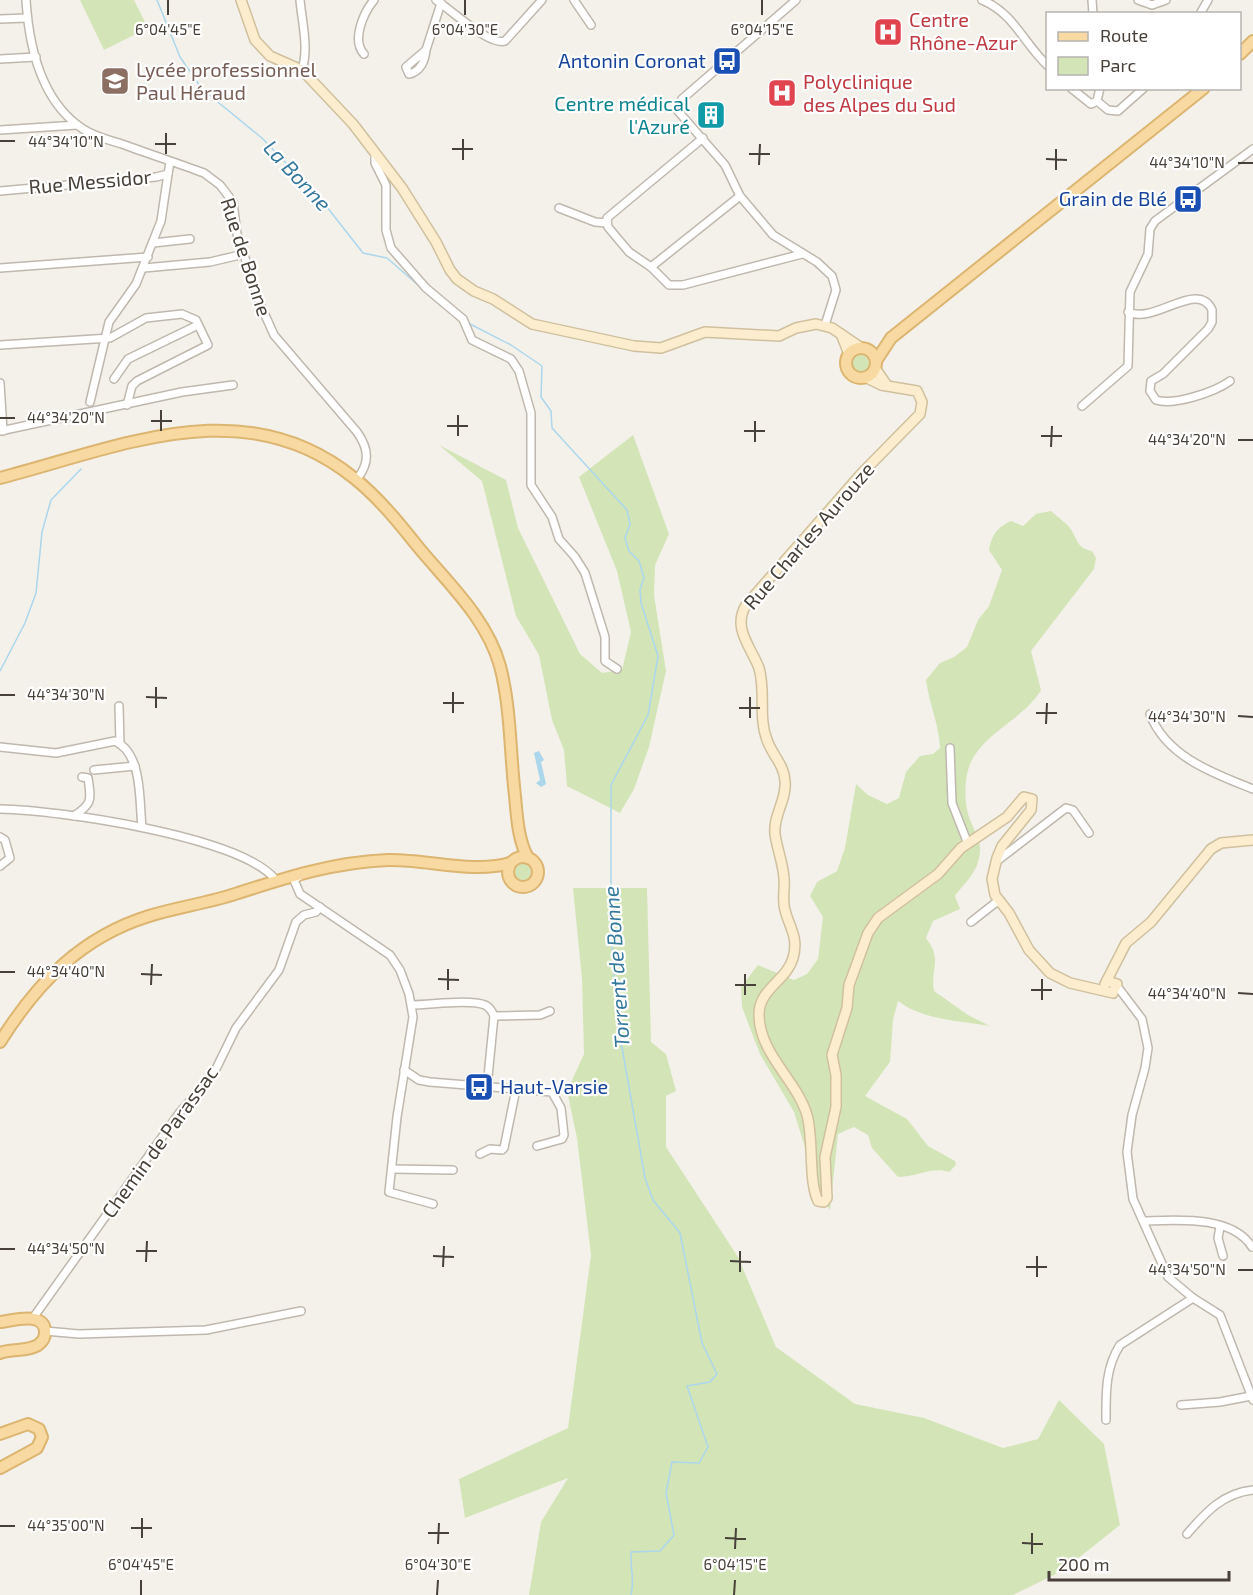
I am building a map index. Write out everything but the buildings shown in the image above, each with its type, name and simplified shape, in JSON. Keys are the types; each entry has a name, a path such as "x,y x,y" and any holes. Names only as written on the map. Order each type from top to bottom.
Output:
{"main road":[{"path":"1241,52 1253,41"},
{"path":"891,338 865,376 856,377 848,370 846,362 849,354 891,338 1201,90"},
{"path":"863,348 875,364"},
{"path":"0,478 162,436 214,429 242,430 290,442 318,454 353,476 373,495 482,624 500,666 518,825 528,858 538,871 532,883 519,887 508,877 478,866"},
{"path":"508,877 518,825"},
{"path":"237,893 276,879 320,868 367,862 414,860 478,866 528,858"},
{"path":"0,1042 48,977 96,939 149,916 237,893 294,882 367,862"},
{"path":"0,1322 33,1318 42,1323 45,1331 43,1340 35,1347 0,1353"},
{"path":"0,1434 28,1424 39,1429 42,1437 37,1448 0,1468"}],"street":[{"name":"Rue de Bonne","path":"26,0 27,18 36,57 49,93 62,112 92,134 204,173 225,190 232,202 244,254 261,306 274,335 365,444 366,462 353,476"},
{"path":"241,0 255,40 262,49 277,60 302,70 348,119 408,198 457,279 532,324 650,348 670,346 705,333 767,337 779,336 807,325 825,325 863,348"},
{"path":"300,0 304,31 302,70"},
{"path":"364,54 358,40 365,13 374,0"},
{"path":"426,51 439,2 486,36 500,42 504,41 542,0"},
{"path":"573,0 591,25"},
{"path":"796,0 682,99 678,107 679,113 725,165 740,196 772,236 826,269 834,279 835,294 825,325"},
{"path":"982,0 1001,10 1018,27 1046,65"},
{"path":"1138,0 1152,5 1166,0"},
{"path":"0,19 27,18"},
{"path":"0,59 36,57"},
{"path":"1074,90 1108,110 1118,111 1141,90"},
{"path":"1094,103 1099,90"},
{"path":"0,130 77,125"},
{"path":"703,138 622,203 607,218 607,223 618,242 651,267 669,285 683,285 802,254"},
{"path":"1082,406 1128,366 1130,292 1148,254 1152,226 1253,149"},
{"path":"375,154 375,163 386,184 386,230 391,248 426,288 463,319 472,340 511,359 519,371 531,413 531,485 552,517 559,539 575,556 585,573 605,637 605,661 617,669"},
{"name":"Rue Messidor","path":"0,191 146,179 168,174 170,162"},
{"path":"90,402 109,322 136,285 153,243 164,208 168,174"},
{"path":"651,267 740,196"},
{"path":"559,208 595,222 607,223"},
{"path":"153,243 190,239"},
{"path":"144,268 219,261 244,254"},
{"path":"0,268 148,257"},
{"path":"1128,312 1135,315 1149,314 1198,298 1205,301 1212,310 1212,322 1208,329 1163,374 1151,381 1150,391 1156,400 1168,402 1212,390 1230,381"},
{"path":"0,345 106,338 115,336 146,318 162,314 191,316 208,345 137,381 132,386 127,405"},
{"path":"114,379 128,359 198,325"},
{"path":"840,332 849,354"},
{"path":"875,364 879,377 891,387"},
{"name":"Rue Charles Aurouze","path":"865,376 891,387 909,388 920,394 922,410 917,420 835,504 746,605 741,616 741,630 759,670 767,740 780,761 785,779 784,797 775,820 775,830 784,878 785,912 793,926 795,940 790,965 763,996 759,1022 770,1053 807,1117 818,1201 824,1202 827,1198 825,1157 836,1107 836,1075 832,1055 847,1008 849,985 868,933 878,918 938,874 968,844 1007,817 1024,797 1030,797 1031,810 1002,846 992,886 1029,950 1045,969 1064,981 1087,988 1111,986"},
{"path":"0,384 2,431 182,392 233,386"},
{"path":"119,706 120,744"},
{"path":"1150,714 1155,726 1180,753 1196,764 1253,789"},
{"path":"0,747 56,753 115,741 120,744 135,766 142,827"},
{"path":"950,748 952,803 968,844"},
{"path":"94,770 135,766"},
{"path":"74,816 88,806 90,799 87,778 82,777"},
{"path":"997,861 1066,808 1073,810 1089,833"},
{"path":"0,809 49,811 142,827 236,854 258,864 276,879"},
{"path":"0,837 5,840 10,853 10,858 0,866"},
{"path":"1181,1405 1252,1398 1220,1315 1193,1298 1168,1277 1130,1189 1127,1152 1132,1115 1148,1048 1142,1019 1111,986 1115,964 1126,943 1151,922 1211,849 1221,843 1253,840"},
{"path":"320,868 295,878 294,882 300,894 390,955 400,970 412,1005 389,1192 433,1204"},
{"path":"971,922 999,900"},
{"name":"Chemin de Parassac","path":"33,1318 180,1112 213,1075 236,1029 279,970 296,922 320,907"},
{"path":"412,1005 486,1005 494,1016 487,1087"},
{"path":"494,1016 540,1015 550,1011"},
{"path":"404,1070 419,1080 552,1092 557,1098 564,1135 562,1139 537,1146"},
{"path":"480,1154 490,1149 502,1150 504,1148 516,1089"},
{"path":"392,1169 453,1170"},
{"path":"1144,1221 1176,1218 1220,1227 1245,1236 1252,1247"},
{"path":"1220,1227 1219,1249 1223,1256"},
{"path":"1106,1420 1106,1384 1114,1354 1120,1345 1193,1298"},
{"path":"45,1331 79,1335 201,1330 301,1311"},
{"path":"1186,1534 1206,1512 1230,1494 1253,1490"}],"green space":[{"path":"80,0 134,0 148,28 104,50"},
{"path":"861,351 869,354 872,362 869,370 861,373 853,370 850,362 853,354"},
{"path":"633,435 669,534 655,565 654,595 666,671 649,747 634,789 620,813 567,786 564,750 552,720 539,655 516,616 482,481 439,445 506,480 518,528 580,654 602,673 622,670 631,632 617,571 579,477"},
{"path":"1051,511 1068,526 1081,546 1092,551 1096,558 1094,569 1031,651 1041,690 1025,709 986,742 971,762 966,782 966,804 980,845 977,865 955,896 960,909 933,921 926,938 935,958 934,991 968,1015 990,1026 930,1016 898,1001 893,1020 890,1062 865,1096 907,1119 928,1146 955,1161 956,1165 949,1172 937,1170 898,1177 872,1148 868,1135 854,1127 838,1134 830,1210 820,1195 794,1112 760,1054 742,1007 741,987 758,965 794,980 807,974 818,959 823,917 810,896 817,882 837,871 845,848 856,784 868,795 887,804 899,798 906,772 920,756 933,754 940,748 926,680 940,663 954,657 967,647 978,620 989,606 1002,570 989,550 999,529 1011,521 1023,526 1036,514"},
{"path":"522,862 529,865 532,872 529,879 522,882 515,879 512,872 515,865"},
{"path":"573,888 647,888 651,1042 666,1054 676,1091 666,1096 666,1147 738,1257 776,1347 855,1404 924,1418 1003,1448 1038,1439 1059,1400 1104,1444 1120,1525 1062,1571 1013,1595 529,1595 541,1522 568,1478 465,1518 459,1479 568,1428 591,1255 577,1138 567,1091 584,1054 582,979"}],"water":[{"path":"539,751 544,760 541,762 546,784 541,787 536,783 540,780 534,753"}],"waterway":[{"name":"La Bonne","path":"157,0 180,57 202,89 263,139 323,202 363,253 387,258 441,305"},
{"name":"Torrent de Bonne","path":"468,323 511,345 542,366 541,397 551,411 552,428 627,510 630,524 625,538 629,551 639,561 644,578 640,589 641,603 658,656 648,715 611,785 611,929 617,1019 645,1178 653,1200 680,1233 702,1343 717,1374 710,1382 687,1386 708,1447 699,1463 672,1462 666,1493 674,1535 660,1551 631,1552 633,1584 631,1595"},
{"path":"0,671 25,623 36,593 42,532 51,500 81,469"}],"place":[{"name":"Centre Rhône-Azur","path":"888,32"},
{"name":"Antonin Coronat","path":"727,61"},
{"name":"Lycée professionnel Paul Héraud","path":"115,81"},
{"name":"Polyclinique des Alpes du Sud","path":"782,93"},
{"name":"Centre médical l'Azuré","path":"711,115"},
{"name":"Grain de Blé","path":"1188,199"},
{"name":"Haut-Varsie","path":"479,1087"}]}
